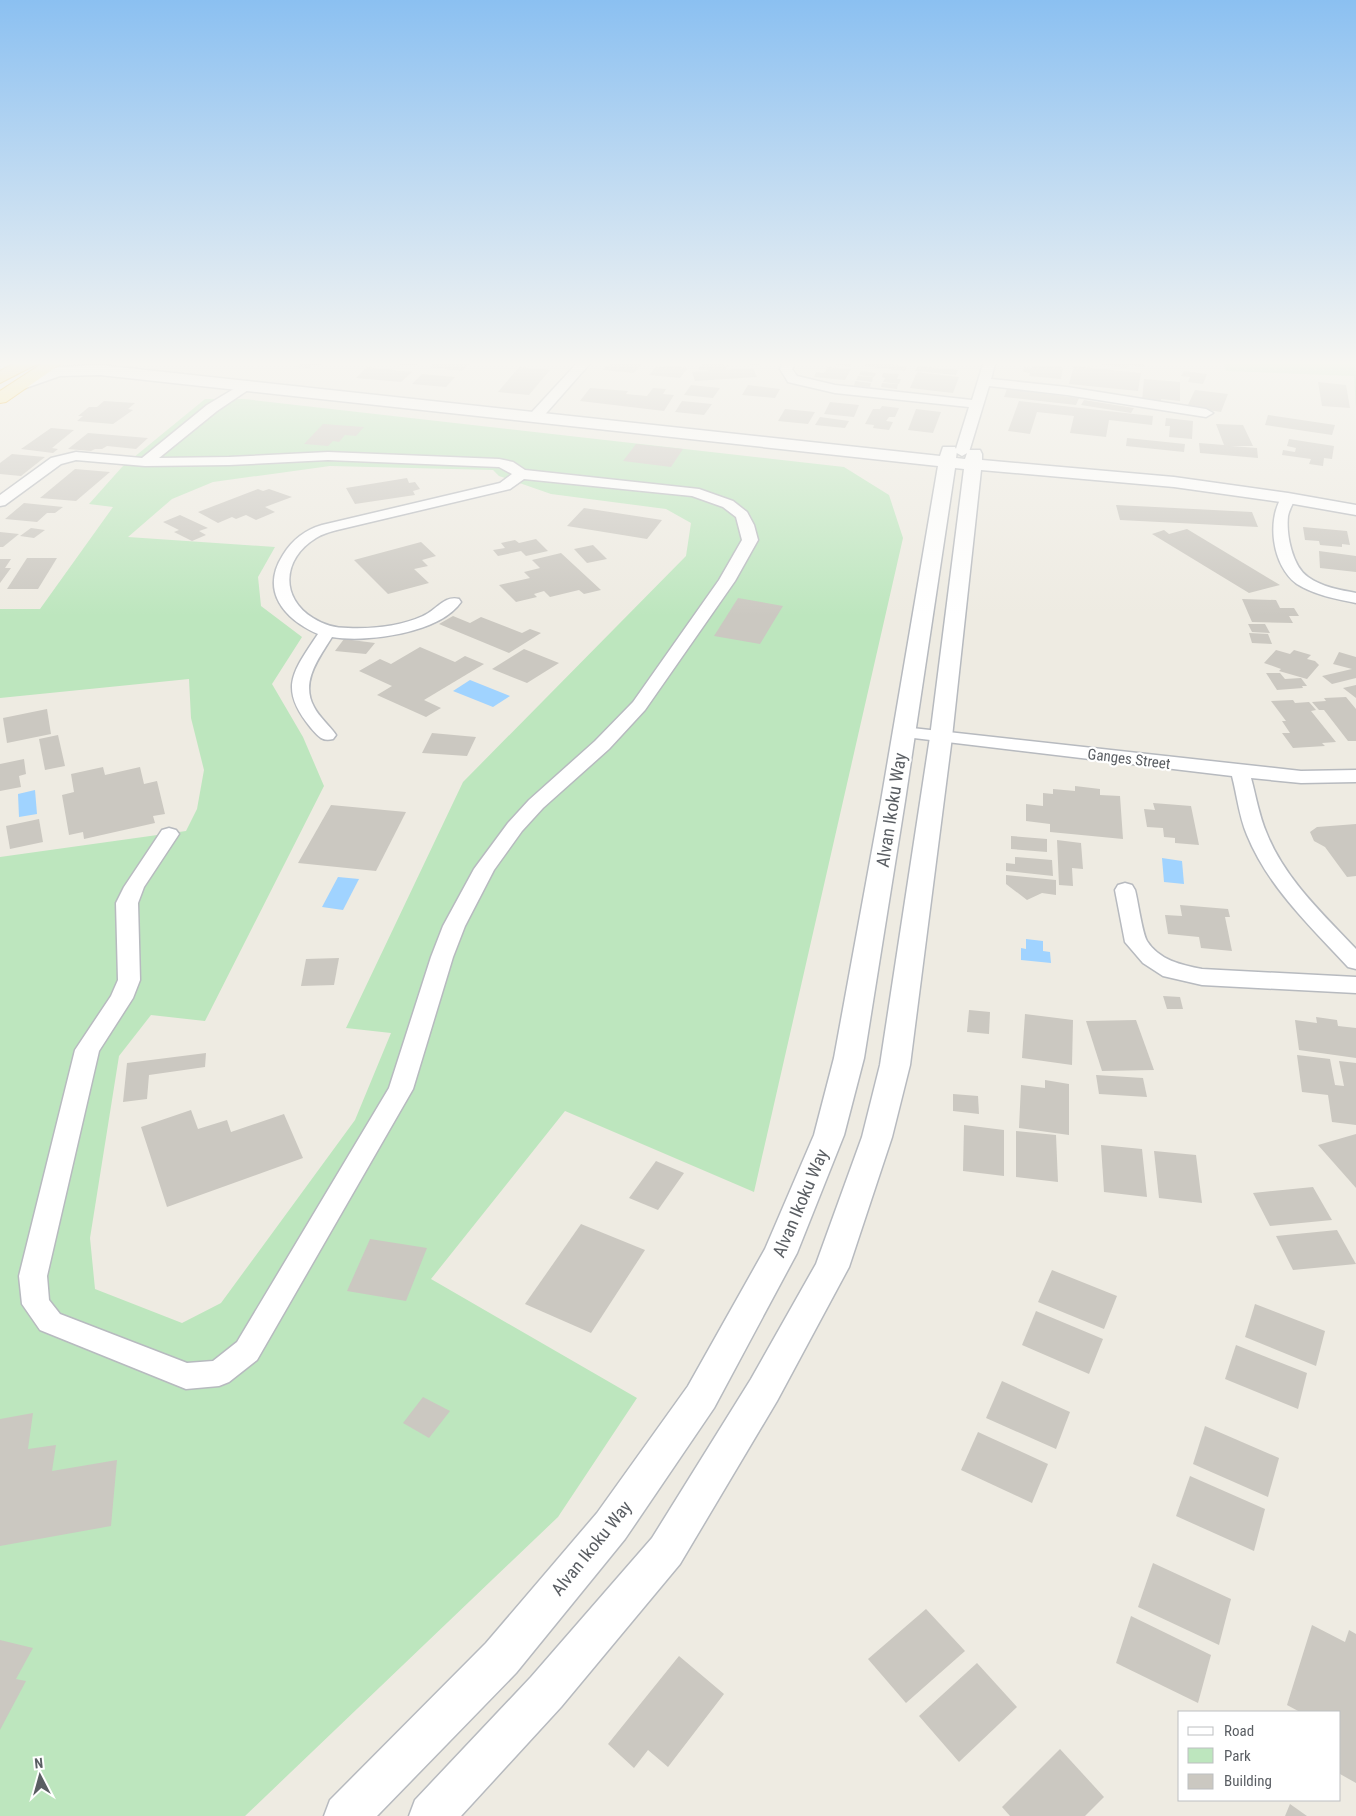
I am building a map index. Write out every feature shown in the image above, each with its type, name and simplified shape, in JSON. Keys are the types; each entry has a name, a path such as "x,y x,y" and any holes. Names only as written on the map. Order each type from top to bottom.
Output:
{"street":[{"path":"145,462 165,446"},
{"path":"807,446 959,465 1212,476 1264,482 1356,499"},
{"path":"808,446 898,457 931,471 959,465 982,476 1017,469 1174,482 1288,498 1356,510"},
{"path":"431,1816 546,1692 666,1551 764,1390 832,1267 877,1137 895,1065 941,737 959,465 965,446"},
{"path":"0,502 56,461 65,457 76,456 145,462 229,461 328,456 498,463 508,465 521,474 694,492 728,504 742,516 747,525 750,540 727,581 639,706 602,745 536,804 495,852 473,888 454,926 442,957 401,1089 247,1351 219,1373 186,1376 50,1322 36,1304 33,1276 87,1050 122,998 129,980 127,903 134,887 169,834"},
{"name":"Alvan Ikoku Way","path":"346,1816 501,1658 611,1526 701,1397 780,1254 829,1135 849,1058 903,732 959,465"},
{"path":"453,602 429,620 404,627 354,633 328,631 300,618 289,606 282,593 280,581 289,556 311,534 333,526 505,486 521,474"},
{"path":"1288,498 1281,516 1284,546 1293,572 1317,588 1337,595 1356,598"},
{"path":"327,735 304,705 299,688 304,670 328,631"},
{"name":"Ganges Street","path":"903,732 1301,777 1356,776"},
{"path":"1240,771 1257,835 1271,861 1290,892 1356,962"},
{"path":"1125,890 1136,942 1151,958 1171,971 1202,977 1356,985"}],"green space":[{"path":"148,446 656,446 844,467 889,495 903,538 754,1192 565,1111 431,1279 637,1398 558,1517 245,1816 0,1816 0,857 186,831 197,809 204,770 191,718 189,679 0,698 0,609 40,609 113,507 89,504 122,467","holes":["330,466 493,470 499,476 551,494 666,509 691,523 686,556 463,782 346,1028 391,1033 355,1120 221,1303 182,1323 95,1289 90,1238 119,1056 151,1015 205,1021 324,786 303,737 272,684 302,637 261,606 258,577 275,547 128,537 172,499 213,482"]}],"water":[{"path":"470,680 510,696 493,707 453,691"},
{"path":"35,790 37,814 19,817 18,794"},
{"path":"1162,858 1182,861 1184,884 1164,882"},
{"path":"338,877 359,879 343,910 322,907"},
{"path":"1026,939 1043,941 1043,951 1050,952 1051,963 1021,960 1021,948 1026,949"}],"building":[{"path":"26,446 55,446 52,448 58,449 53,453 21,449"},
{"path":"72,446 140,446 136,449 107,446 91,451 68,449"},
{"path":"635,446 683,449 671,467 623,461"},
{"path":"1126,446 1185,446 1184,452"},
{"path":"1199,446 1253,446 1231,446 1257,448 1258,458 1200,453"},
{"path":"1287,446 1334,446 1332,459 1324,458 1323,466 1309,464 1311,459 1282,455 1283,450 1295,452 1296,448"},
{"path":"12,454 45,457 21,476 0,474 0,463"},
{"path":"75,469 110,472 76,501 40,498"},
{"path":"407,478 409,483 415,482 420,489 413,491 415,495 355,504 346,488"},
{"path":"258,489 263,491 269,489 292,497 265,507 275,512 256,520 246,515 236,519 232,517 218,523 198,512"},
{"path":"24,503 63,507 55,513 47,513 37,522 5,519"},
{"path":"1116,505 1252,512 1258,527 1120,520"},
{"path":"584,508 662,520 647,539 567,526"},
{"path":"180,515 208,528 199,531 206,535 192,541 174,532 179,530 163,522"},
{"path":"1303,527 1347,531 1350,545 1342,544 1342,547 1320,545 1319,541 1305,540"},
{"path":"31,528 45,530 34,538 20,536"},
{"path":"1187,529 1280,585 1249,593 1152,534 1164,530 1169,534"},
{"path":"0,532 19,534 3,547 0,547"},
{"path":"536,539 548,551 526,556 521,551 498,556 493,550 505,548 501,543 515,540 519,543"},
{"path":"421,542 436,556 422,560 428,566 414,569 429,583 388,594 354,560"},
{"path":"593,545 607,559 587,563 574,549"},
{"path":"1319,551 1356,556 1356,572 1320,568"},
{"path":"561,553 601,590 584,594 579,590 550,597 544,591 534,594 537,597 516,602 499,585 530,578 524,572 540,568 532,560"},
{"path":"27,558 57,558 38,589 7,589"},
{"path":"0,559 11,559 5,568 11,568 0,583"},
{"path":"738,598 783,606 760,644 714,636"},
{"path":"1242,599 1276,600 1280,608 1294,608 1299,616 1289,616 1293,623 1252,622"},
{"path":"453,616 470,623 481,617 522,633 530,629 541,633 509,653 439,624"},
{"path":"1248,624 1265,624 1270,633 1252,632"},
{"path":"1249,633 1268,634 1272,644 1252,643"},
{"path":"344,639 375,643 366,654 335,651"},
{"path":"420,647 455,662 465,656 484,664 424,700 441,708 426,717 377,695 392,686 359,671 380,659 391,664"},
{"path":"524,649 559,663 527,683 492,669"},
{"path":"1276,650 1290,654 1294,650 1311,655 1307,659 1315,661 1319,665 1307,679 1279,671 1281,669 1264,663"},
{"path":"1339,652 1356,657 1356,678 1332,684 1322,676 1352,669 1333,664"},
{"path":"1266,673 1280,673 1285,679 1301,678 1307,686 1277,690"},
{"path":"1356,685 1356,698 1343,688"},
{"path":"1346,697 1356,709 1356,741 1348,741 1324,710 1319,710 1312,702 1326,701 1324,698"},
{"path":"1293,700 1295,703 1309,702 1316,710 1311,711 1336,742 1322,743 1325,746 1293,748 1282,733 1290,733 1282,721 1286,721 1271,701"},
{"path":"47,709 51,734 7,743 3,718"},
{"path":"432,733 476,737 467,756 422,753"},
{"path":"58,735 65,766 45,770 39,739"},
{"path":"24,759 26,774 19,776 21,787 0,791 0,764"},
{"path":"103,767 105,775 140,767 144,784 157,781 165,814 153,816 155,823 84,839 83,832 69,835 62,795 74,792 71,774"},
{"path":"1075,786 1100,789 1100,795 1120,796 1123,839 1050,832 1050,824 1026,821 1026,804 1043,806 1043,793 1053,794 1053,789 1075,791"},
{"path":"1153,803 1191,806 1199,845 1175,843 1175,838 1164,837 1163,828 1147,827 1144,809 1155,810"},
{"path":"331,805 406,812 376,871 298,863"},
{"path":"39,819 43,842 10,849 6,826"},
{"path":"1356,824 1356,876 1347,877 1325,847 1314,841 1310,832 1317,827"},
{"path":"1011,836 1047,839 1047,852 1011,849"},
{"path":"1057,840 1081,843 1083,869 1072,868 1073,886 1059,885"},
{"path":"1015,857 1052,860 1053,876 1006,871 1006,863 1015,864"},
{"path":"1006,875 1056,880 1056,895 1042,893 1027,900 1006,884"},
{"path":"1180,905 1228,909 1230,917 1225,917 1232,951 1201,948 1199,937 1168,934 1165,915 1182,916"},
{"path":"339,958 334,985 301,986 306,959"},
{"path":"1163,996 1180,997 1183,1009 1167,1009"},
{"path":"969,1010 990,1012 989,1034 967,1032"},
{"path":"1025,1014 1073,1020 1072,1065 1022,1058"},
{"path":"1316,1017 1337,1020 1338,1026 1356,1028 1356,1058 1299,1050 1295,1020 1317,1023"},
{"path":"1136,1020 1154,1070 1102,1071 1086,1021"},
{"path":"206,1053 205,1067 149,1075 147,1099 123,1102 127,1063"},
{"path":"1297,1055 1330,1059 1335,1085 1344,1086 1339,1061 1356,1063 1356,1125 1332,1122 1328,1095 1302,1092"},
{"path":"1096,1075 1143,1078 1147,1097 1099,1094"},
{"path":"1045,1080 1069,1084 1069,1135 1019,1128 1021,1085 1045,1088"},
{"path":"953,1094 978,1096 979,1114 953,1111"},
{"path":"191,1110 198,1129 227,1120 231,1132 284,1114 303,1158 167,1207 141,1127"},
{"path":"964,1125 1004,1130 1004,1176 963,1171"},
{"path":"1016,1131 1056,1135 1058,1182 1016,1177"},
{"path":"1356,1134 1356,1188 1318,1145"},
{"path":"1101,1145 1142,1149 1147,1197 1104,1192"},
{"path":"1154,1151 1196,1155 1202,1203 1159,1198"},
{"path":"656,1161 684,1173 658,1210 629,1198"},
{"path":"1313,1187 1332,1220 1270,1226 1253,1193"},
{"path":"581,1224 645,1250 591,1333 525,1304"},
{"path":"1337,1230 1356,1264 1293,1270 1276,1236"},
{"path":"370,1239 427,1248 406,1301 347,1291"},
{"path":"1052,1270 1117,1296 1104,1329 1038,1302"},
{"path":"1255,1304 1325,1331 1316,1366 1245,1337"},
{"path":"1036,1311 1103,1339 1089,1374 1022,1345"},
{"path":"1236,1345 1307,1373 1298,1409 1225,1379"},
{"path":"1002,1381 1070,1412 1056,1449 986,1418"},
{"path":"423,1397 450,1411 429,1438 403,1423"},
{"path":"33,1413 28,1449 56,1445 52,1471 117,1460 111,1526 0,1546 0,1419"},
{"path":"1205,1426 1279,1458 1268,1497 1193,1464"},
{"path":"978,1432 1048,1464 1032,1503 961,1470"},
{"path":"1190,1476 1265,1509 1254,1551 1176,1516"},
{"path":"1153,1563 1231,1599 1219,1645 1138,1607"},
{"path":"926,1609 965,1651 906,1703 868,1659"},
{"path":"1131,1616 1211,1655 1198,1703 1116,1663"},
{"path":"1312,1625 1345,1642 1349,1630 1356,1634 1356,1783 1341,1775 1341,1711 1298,1711 1287,1705"},
{"path":"0,1640 33,1648 16,1679 26,1681 0,1730"},
{"path":"679,1656 724,1694 668,1767 648,1750 634,1768 608,1744"},
{"path":"977,1663 1017,1707 959,1762 919,1716"},
{"path":"1060,1749 1104,1797 1085,1816 1010,1816 1002,1807"},
{"path":"1290,1804 1307,1816 1285,1816"}]}
